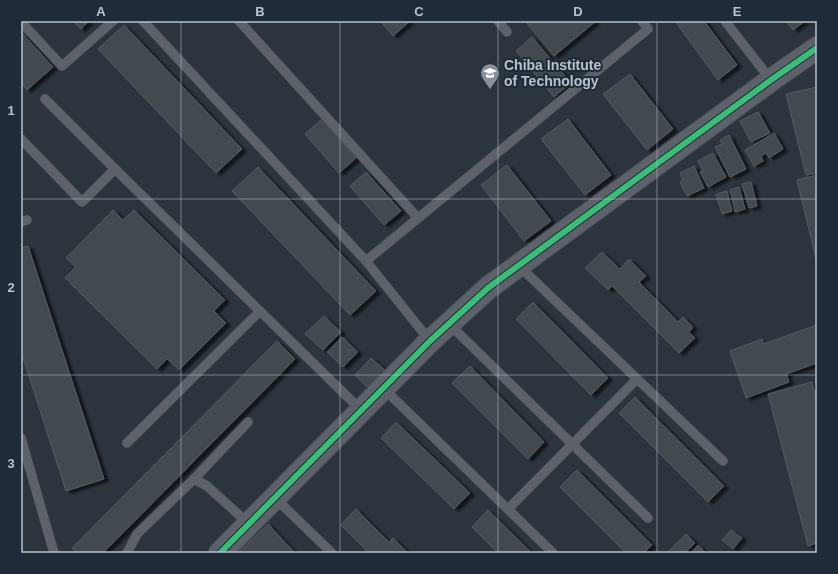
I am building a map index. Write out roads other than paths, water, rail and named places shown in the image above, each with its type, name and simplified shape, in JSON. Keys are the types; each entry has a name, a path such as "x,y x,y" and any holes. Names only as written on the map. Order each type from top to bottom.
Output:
{"street":[{"path":"220,553 430,341 488,288 771,80 817,48"}],"lane":[{"path":"21,22 62,66 113,21"},
{"path":"143,21 366,261 430,341"},
{"path":"239,21 418,218"},
{"path":"498,21 507,32"},
{"path":"366,261 648,29 642,21"},
{"path":"725,21 771,80"},
{"path":"45,99 361,410"},
{"path":"21,139 82,202 115,169"},
{"path":"519,266 723,461"},
{"path":"127,443 260,311"},
{"path":"449,324 648,518"},
{"path":"508,509 637,379"},
{"path":"383,388 553,553"},
{"path":"127,553 137,534 194,479 248,422"},
{"path":"21,438 54,553"},
{"path":"194,479 207,486 249,524"},
{"path":"275,498 332,553"}],"place":[{"name":"Chiba Institute of Technology","path":"490,90"}]}
